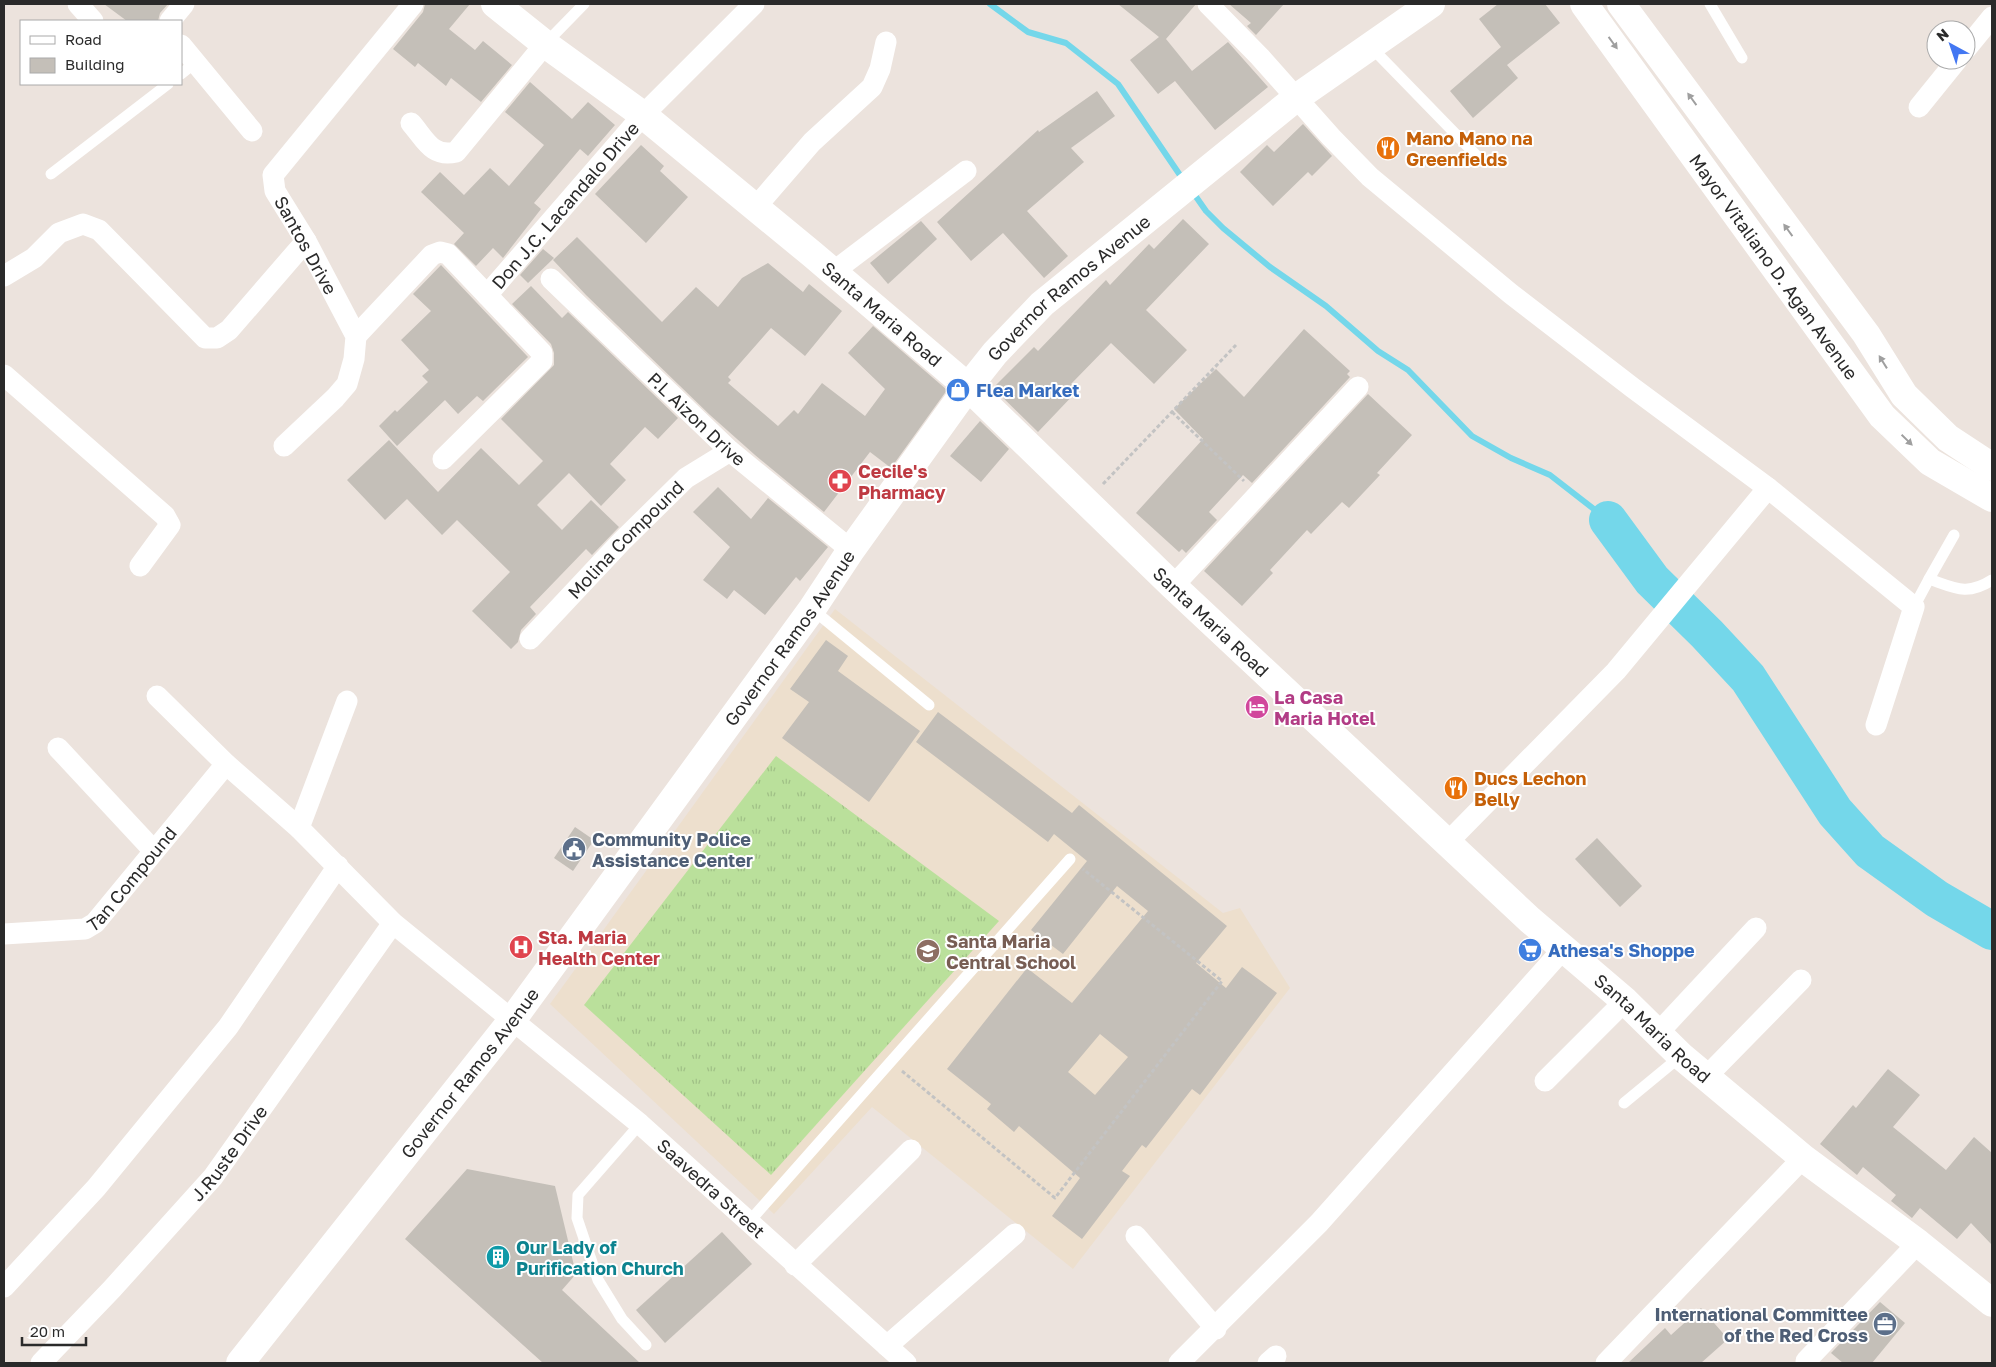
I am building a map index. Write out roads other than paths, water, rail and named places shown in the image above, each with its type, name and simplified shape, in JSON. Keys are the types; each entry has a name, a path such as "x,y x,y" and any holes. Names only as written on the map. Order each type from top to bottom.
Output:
{"main road":[{"name":"Santa Maria Road","path":"495,4 545,44 643,115 833,272 968,387 1085,503 1173,586 1530,920 1625,1002 1681,1056 1803,1158 1918,1243 1992,1303"},
{"name":"Governor Ramos Avenue","path":"240,1363 513,1019 812,609 968,387 995,352 1042,304 1161,205 1296,98 1431,4"},
{"name":"Mayor Vitaliano D. Agan Avenue","path":"1584,4 1882,416 1930,462 1992,498"},
{"name":"Mayor Vitaliano D. Agan Avenue","path":"1622,4 1866,334 1904,395 1948,438 1992,467"},
{"path":"1882,416 1904,395"}],"street":[{"path":"78,4 92,20"},
{"path":"171,20 184,4"},
{"name":"Santos Drive","path":"356,336 306,241 275,192 273,175 414,4"},
{"name":"Don J.C. Lacandalo Drive","path":"487,295 643,115 754,4"},
{"path":"1213,6 1370,177 1511,294 1768,488 1914,607 1876,725"},
{"path":"1976,37 1992,17"},
{"path":"755,208 812,142 872,87 880,68 886,42"},
{"path":"411,123 436,153 456,152 545,44"},
{"path":"182,48 188,68 252,131"},
{"path":"1918,107 1949,70"},
{"path":"833,272 966,171"},
{"path":"4,276 34,258 59,233 83,224 99,230 205,338 218,338 229,330 306,241"},
{"path":"284,446 335,398 347,384 354,359 356,336 432,255 440,252 448,254 544,357 443,459"},
{"name":"P.L Aizon Drive","path":"551,279 730,451 852,550"},
{"path":"4,375 165,516 170,525 140,566"},
{"path":"1173,586 1358,387"},
{"name":"Molina Compound","path":"530,639 620,542 686,478 730,451"},
{"path":"1447,843 1616,671 1768,488"},
{"name":"Saavedra Street","path":"157,696 226,764 299,828 392,923 513,1019 640,1124 906,1363"},
{"path":"299,828 347,701"},
{"path":"58,748 153,850"},
{"name":"Tan Compound","path":"4,934 85,929 95,923 153,850 206,791 226,764"},
{"path":"4,1287 96,1188 228,1027 338,866"},
{"name":"J.Ruste Drive","path":"41,1363 112,1289 212,1177 392,923"},
{"path":"1657,1034 1756,928"},
{"path":"1179,1363 1216,1329 1319,1223 1564,948"},
{"path":"1706,1077 1801,980"},
{"path":"1546,1081 1625,1002"},
{"path":"795,1265 911,1150"},
{"path":"1606,1363 1803,1158"},
{"path":"887,1346 1015,1234"},
{"path":"1136,1236 1216,1329"},
{"path":"1806,1361 1918,1243"}],"lane":[{"path":"545,44 584,4"},
{"path":"1710,4 1742,58"},
{"path":"1370,46 1477,156"},
{"path":"51,174 167,85"},
{"path":"1914,607 1954,535"},
{"path":"1929,579 1963,590 1980,588 1992,580"},
{"path":"812,609 929,705"},
{"path":"748,1223 892,1063 1070,859"},
{"path":"1624,1103 1681,1056"},
{"path":"640,1124 578,1195 577,1218 598,1280 622,1319 646,1345"}],"waterway":[{"path":"990,4 1028,32 1066,43 1118,84 1184,181"},
{"path":"1192,191 1206,211 1223,228 1270,267 1326,306 1378,351 1408,370 1472,436 1511,458 1550,475 1608,520"},
{"path":"1608,520 1652,580 1707,634 1748,678 1835,812 1870,851 1937,899 1992,931"}],"place":[{"name":"Mano Mano na Greenfields","path":"1388,148"},
{"name":"Flea Market","path":"958,390"},
{"name":"Cecile's Pharmacy","path":"840,481"},
{"name":"La Casa Maria Hotel","path":"1257,707"},
{"name":"Ducs Lechon Belly","path":"1456,788"},
{"name":"Community Police Assistance Center","path":"574,849"},
{"name":"Sta. Maria Health Center","path":"521,947"},
{"name":"Athesa's Shoppe","path":"1530,950"},
{"name":"Santa Maria Central School","path":"928,951"},
{"name":"Our Lady of Purification Church","path":"498,1257"},
{"name":"International Committee of the Red Cross","path":"1885,1324"}]}
